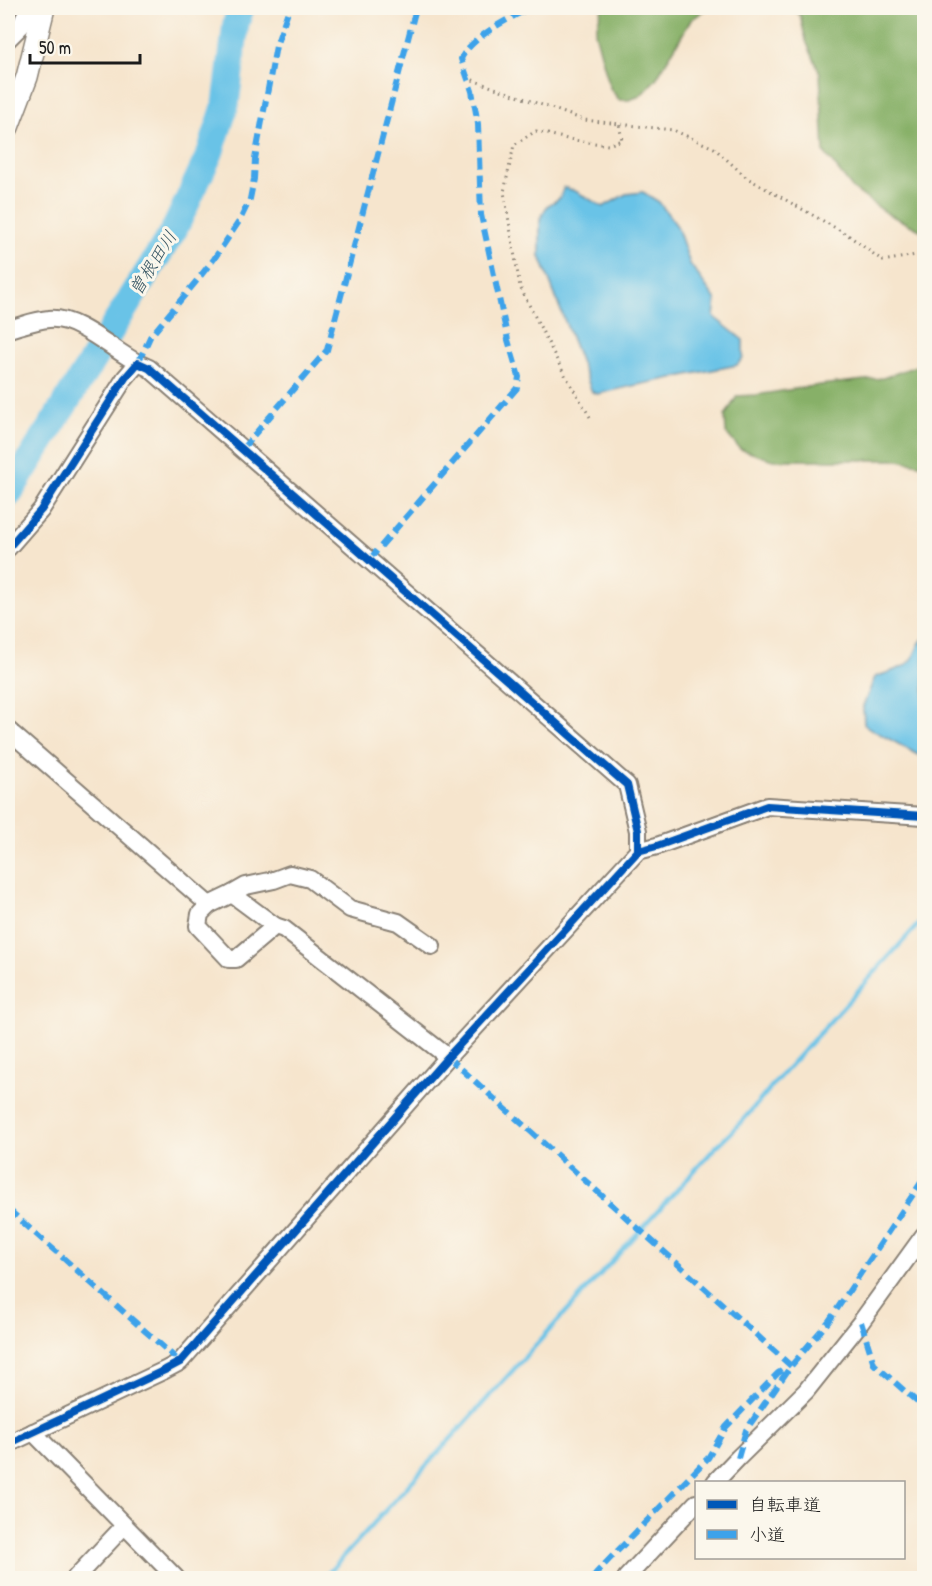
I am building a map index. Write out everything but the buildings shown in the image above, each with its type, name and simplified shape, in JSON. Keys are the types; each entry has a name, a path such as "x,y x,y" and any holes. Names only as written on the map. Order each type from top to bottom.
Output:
{"main road":[{"path":"8,127 27,77 44,8"}],"street":[{"path":"8,39 21,26 28,8"},
{"path":"8,329 51,318 68,322 85,329 149,368 627,785 638,831 638,851"},
{"path":"8,548 41,510 126,378 133,360"},
{"path":"8,730 209,905"},
{"path":"8,1444 180,1362 448,1057 638,851 767,806 924,816"},
{"path":"275,926 236,958 229,959 198,926 200,914 209,905 246,886 290,874 310,879 350,909 398,922 432,946"},
{"path":"232,894 275,926 284,929 448,1057"},
{"path":"716,1481 806,1391 861,1322 924,1235"},
{"path":"33,1432 176,1578"},
{"path":"626,1578 695,1504"},
{"path":"75,1578 124,1526"}],"path":[{"path":"467,78 584,120 673,130 714,148 747,178 848,235 883,261 916,255 924,260"},
{"path":"590,417 561,368 520,287 504,192 514,145 536,131 567,139 608,145 622,141 620,123"}],"green space":[{"path":"602,8 708,8 691,20 656,79 640,96 629,100 619,100 610,88 595,32"},
{"path":"792,8 924,8 924,232 888,214 853,189 824,152 820,73 806,41 800,15"},
{"path":"924,363 924,465 899,460 773,460 740,449 726,433 725,416 737,396 883,378"}],"water":[{"path":"564,187 603,207 626,194 643,192 659,202 677,226 690,264 716,300 714,317 743,340 743,358 737,365 598,394 592,392 540,256 540,219 547,206 560,198"},
{"path":"924,638 924,758 867,727 864,724 863,706 875,677 901,668 909,662"}],"waterway":[{"name":"曽根田川","path":"8,495 175,228 210,153 226,104 236,23 241,8"},
{"path":"324,1578 716,1147 747,1116 924,918"}],"marked path":[{"path":"138,363 150,337 214,259 240,220 250,199 276,46 289,8"},
{"path":"242,449 327,350 416,8"},
{"path":"369,560 517,388 519,377 508,340 481,215 478,124 472,91 461,59 481,36 530,8"},
{"path":"448,1057 791,1366"},
{"path":"738,1458 746,1430 791,1366 829,1321 924,1178"},
{"path":"8,1209 180,1362"},
{"path":"861,1322 874,1364 924,1408"},
{"path":"593,1578 708,1458 726,1427 783,1370"}],"cycle path":[{"path":"8,548 41,510 125,378 138,363 149,368 627,785 638,831 638,851"},
{"path":"8,1444 180,1362 448,1057 638,851 767,806 924,816"}]}
